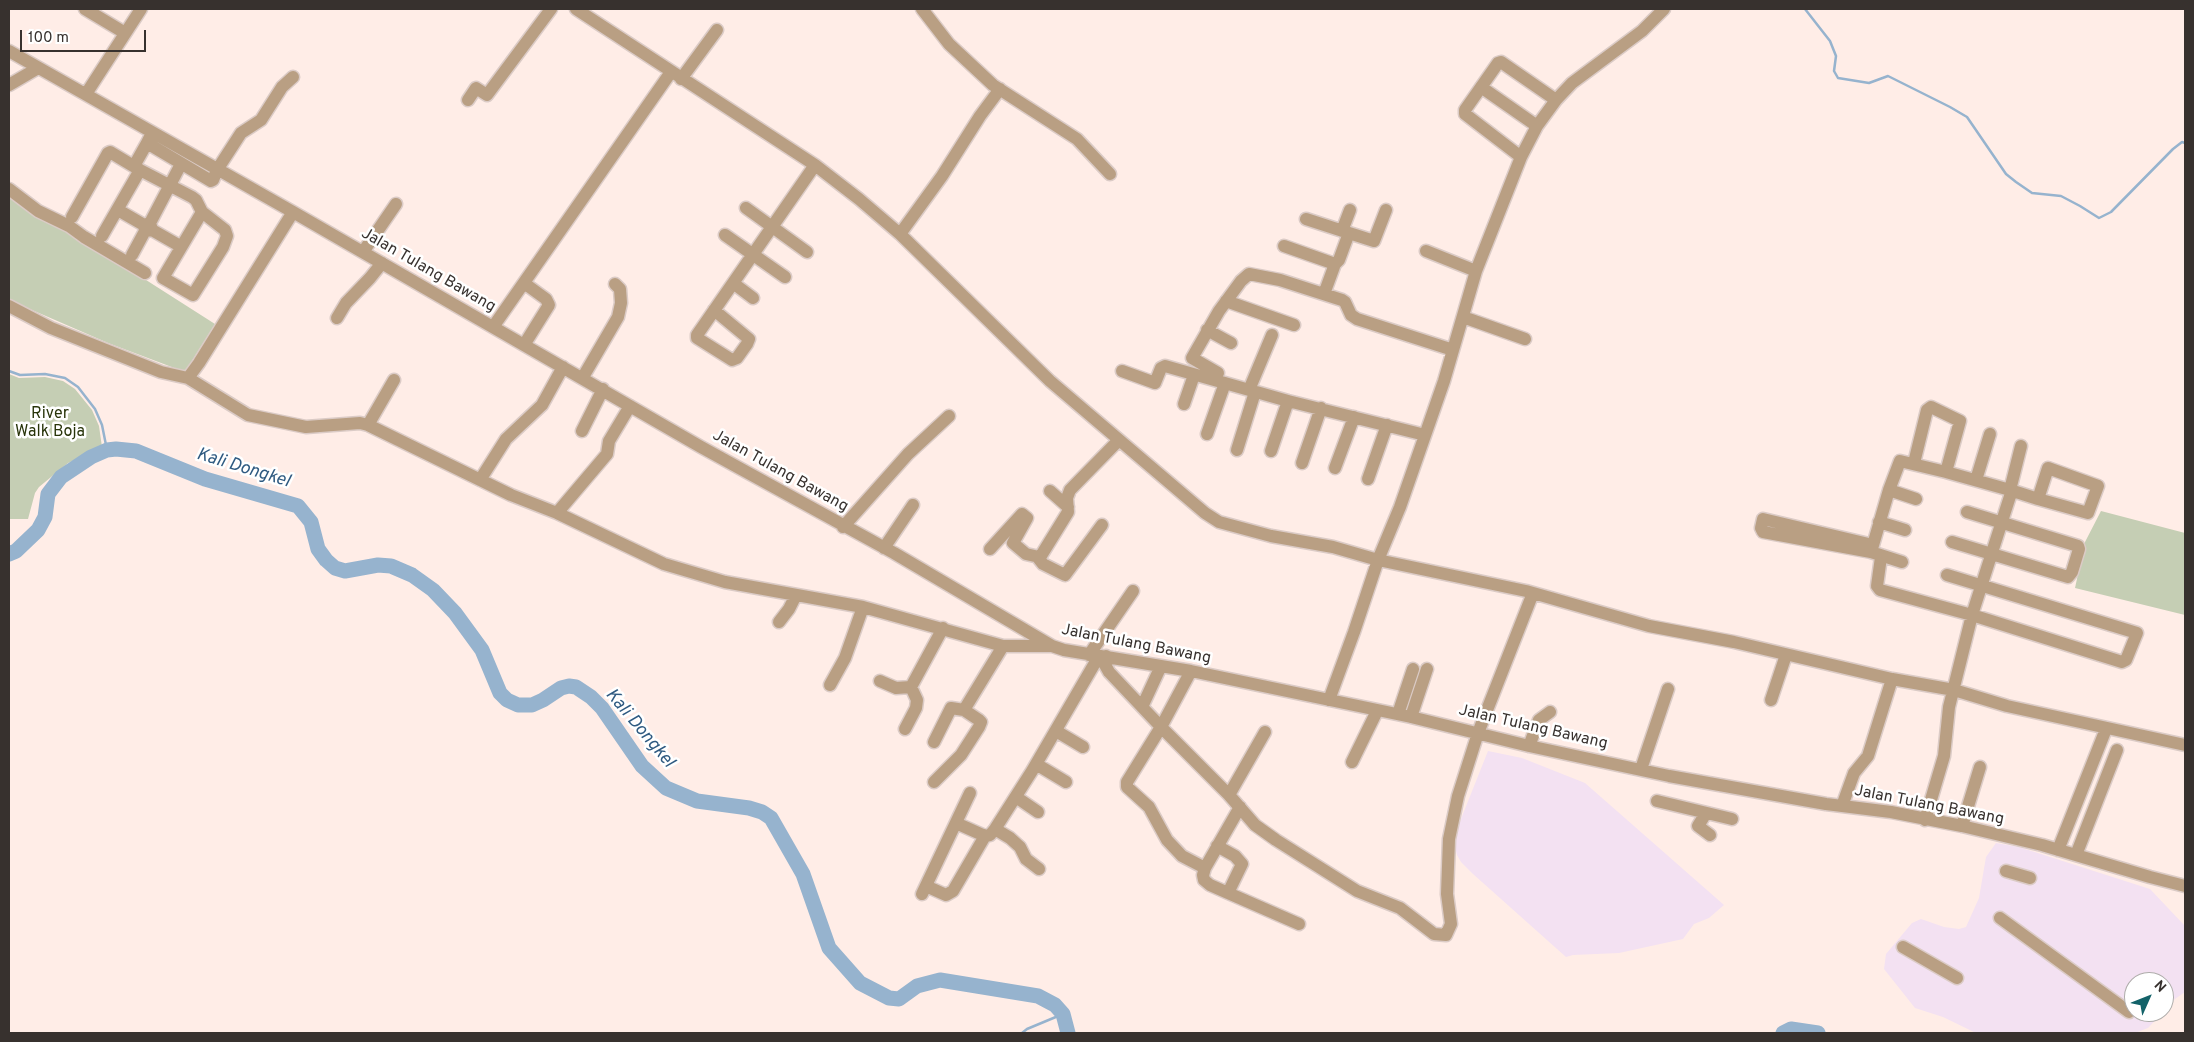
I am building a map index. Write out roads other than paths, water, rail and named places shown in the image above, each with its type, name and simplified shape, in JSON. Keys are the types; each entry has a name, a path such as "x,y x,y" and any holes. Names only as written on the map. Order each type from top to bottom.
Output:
{"street":[{"path":"85,9 124,33"},
{"path":"86,94 141,9"},
{"path":"468,100 476,88 487,95 551,9"},
{"path":"576,9 815,165 900,234 1027,359 1118,441 1181,494 1219,522 1271,536 1333,547 1378,560 1534,593 1649,626 1786,654 1892,679 1954,690 2007,706 2185,745"},
{"path":"922,9 949,44 1000,89 1077,140 1110,174"},
{"path":"1329,700 1378,560 1400,506 1425,435 1476,271 1521,157 1537,126 1556,100 1572,83 1642,31 1664,9"},
{"path":"493,328 676,76 717,30"},
{"name":"Jalan Tulang Bawang","path":"9,52 136,123 150,138 217,170 293,212 563,368 884,548 1052,646 1098,656 1191,671 1405,716 1528,746 1641,769 1962,826 2058,850 2185,886"},
{"path":"1521,157 1465,114 1465,110 1498,63 1504,62 1556,100"},
{"path":"9,85 38,68"},
{"path":"102,236 118,210 150,138 181,164 211,181 216,179 217,170 241,134 262,120 282,87 293,77"},
{"path":"1481,87 1537,126"},
{"path":"900,234 942,176 980,116 1000,89"},
{"path":"72,217 108,153 113,152 137,168 196,200 202,212 225,230 227,239 193,295 163,278 180,246 202,212"},
{"path":"132,255 171,186 171,180 181,164"},
{"path":"714,310 747,336 747,344 737,358 730,360 692,334 697,335 714,310 753,254 772,226 815,165"},
{"path":"9,189 38,211 69,226 145,273"},
{"path":"363,252 396,204"},
{"path":"746,208 807,252"},
{"path":"118,210 180,246"},
{"path":"1324,294 1335,264 1339,260 1350,210"},
{"path":"1306,219 1374,241 1386,210"},
{"path":"188,378 293,212"},
{"path":"725,235 785,277"},
{"path":"1284,246 1335,264"},
{"path":"1426,251 1476,271"},
{"path":"337,318 346,304 382,263"},
{"path":"1425,435 1252,391 1221,378 1192,358 1226,301 1249,274 1280,280 1324,294 1345,302 1351,315 1356,318 1453,350"},
{"path":"524,283 546,299 549,304 524,345"},
{"path":"733,283 753,298"},
{"path":"583,378 618,317 621,303 620,290 615,284"},
{"path":"1226,301 1294,325"},
{"path":"9,306 52,328 161,372 188,378 248,415 306,427 360,423 368,425 510,495 557,513 664,564 725,582 863,607 1003,646 1052,646"},
{"path":"1463,317 1525,339"},
{"path":"1207,330 1231,342"},
{"path":"1237,450 1252,391 1272,334"},
{"path":"1122,371 1155,383 1161,368 1165,366 1194,375 1221,378"},
{"path":"480,480 506,439 542,405 563,368"},
{"path":"1184,404 1194,375"},
{"path":"1207,434 1221,378"},
{"path":"368,425 394,380"},
{"path":"582,431 603,389"},
{"path":"1271,451 1288,401"},
{"path":"557,513 607,454 609,441 630,406"},
{"path":"1914,463 1927,410 1930,407 1960,421 1946,472"},
{"path":"1302,463 1321,408"},
{"path":"843,526 908,454 949,416"},
{"path":"1335,468 1354,417"},
{"path":"1368,479 1387,425"},
{"path":"1976,480 1990,434"},
{"path":"1039,557 1068,512 1067,498 1070,490 1118,441"},
{"path":"1925,820 1944,756 1949,706 1972,615 2002,522 2021,446"},
{"path":"1947,575 2137,632 2126,660 2122,662 1972,615 1880,590 1877,586 1875,551 1879,522 1900,461 1976,480 2038,499 2088,513 2098,486 2049,462 2038,499"},
{"path":"1889,490 1916,499"},
{"path":"1050,491 1068,507"},
{"path":"884,548 913,505"},
{"path":"1952,542 2068,577 2072,572 2079,549 2078,546 1967,512"},
{"path":"1875,551 1763,532 1761,528 1762,519 1875,551 1902,562"},
{"path":"1879,522 1905,530"},
{"path":"990,550 1008,540 1026,554 1039,557 1043,564 1065,575 1102,525"},
{"path":"970,793 924,890 946,895 953,891 990,833 1016,797 1056,731 1133,591"},
{"path":"1098,656 1142,707 1229,795 1255,825 1357,891 1400,908 1434,934 1446,935 1451,924 1447,894 1449,839 1458,796 1478,733 1534,593"},
{"path":"779,622 790,609 796,595"},
{"path":"830,685 845,658 863,607"},
{"path":"911,687 942,628"},
{"path":"964,710 1003,646"},
{"path":"1771,700 1786,654"},
{"path":"1142,707 1161,666"},
{"path":"1405,716 1413,669"},
{"path":"1405,716 1427,669"},
{"path":"1191,671 1161,727 1126,782 1127,787 1149,807 1167,840 1182,856 1205,868"},
{"path":"1842,806 1854,773 1866,761 1868,756 1892,679"},
{"path":"880,681 896,688 911,687"},
{"path":"905,729 916,708 917,700 911,687"},
{"path":"1641,769 1668,689"},
{"path":"934,742 951,708 964,710 981,722 980,727 961,755 934,782"},
{"path":"1352,762 1377,711"},
{"path":"1528,746 1539,720 1550,712"},
{"path":"2058,850 2106,729"},
{"path":"1056,731 1083,747"},
{"path":"1229,795 1266,732"},
{"path":"2076,855 2116,750"},
{"path":"1036,764 1066,782"},
{"path":"1962,826 1980,767"},
{"path":"1016,797 1038,812"},
{"path":"1658,801 1732,819"},
{"path":"1240,807 1205,868 1204,880 1228,893 1299,924"},
{"path":"1706,813 1698,826 1710,835"},
{"path":"956,822 1010,838 1020,847 1026,859 1039,869"},
{"path":"1217,846 1235,856 1242,864 1228,893"},
{"path":"2006,871 2030,878"},
{"path":"2000,918 2124,1008"},
{"path":"1903,947 1957,978"}],"waterway":[{"path":"1805,9 1830,41 1836,56 1834,71 1838,78 1869,83 1888,76 1950,107 1967,117 2006,174 2016,182 2032,193 2061,196 2099,218 2111,212 2173,149 2182,142 2185,143"},
{"path":"9,371 20,375 45,374 65,378 78,387 95,409 102,425 107,450"},
{"name":"Kali Dongkel","path":"9,554 16,551 38,530 45,517 48,494 61,477 91,457 107,450 136,451 205,479 298,506 311,522 318,549 335,568 345,571 378,565 391,566 412,575 433,590 455,613 482,650 500,693 507,700 518,705 532,705 561,688 576,687 591,697 602,708 642,766 666,788 697,801 749,808 762,812 771,818 803,874 829,948 860,983 889,998 899,999 917,986 940,980 1038,996 1055,1005 1063,1014 1068,1033"},
{"path":"1022,1033 1027,1029 1063,1014"},
{"name":"Kali Dongkel","path":"1783,1033 1791,1029 1818,1033"}],"park label":[{"name":"River Walk Boja","path":"50,424"}]}
